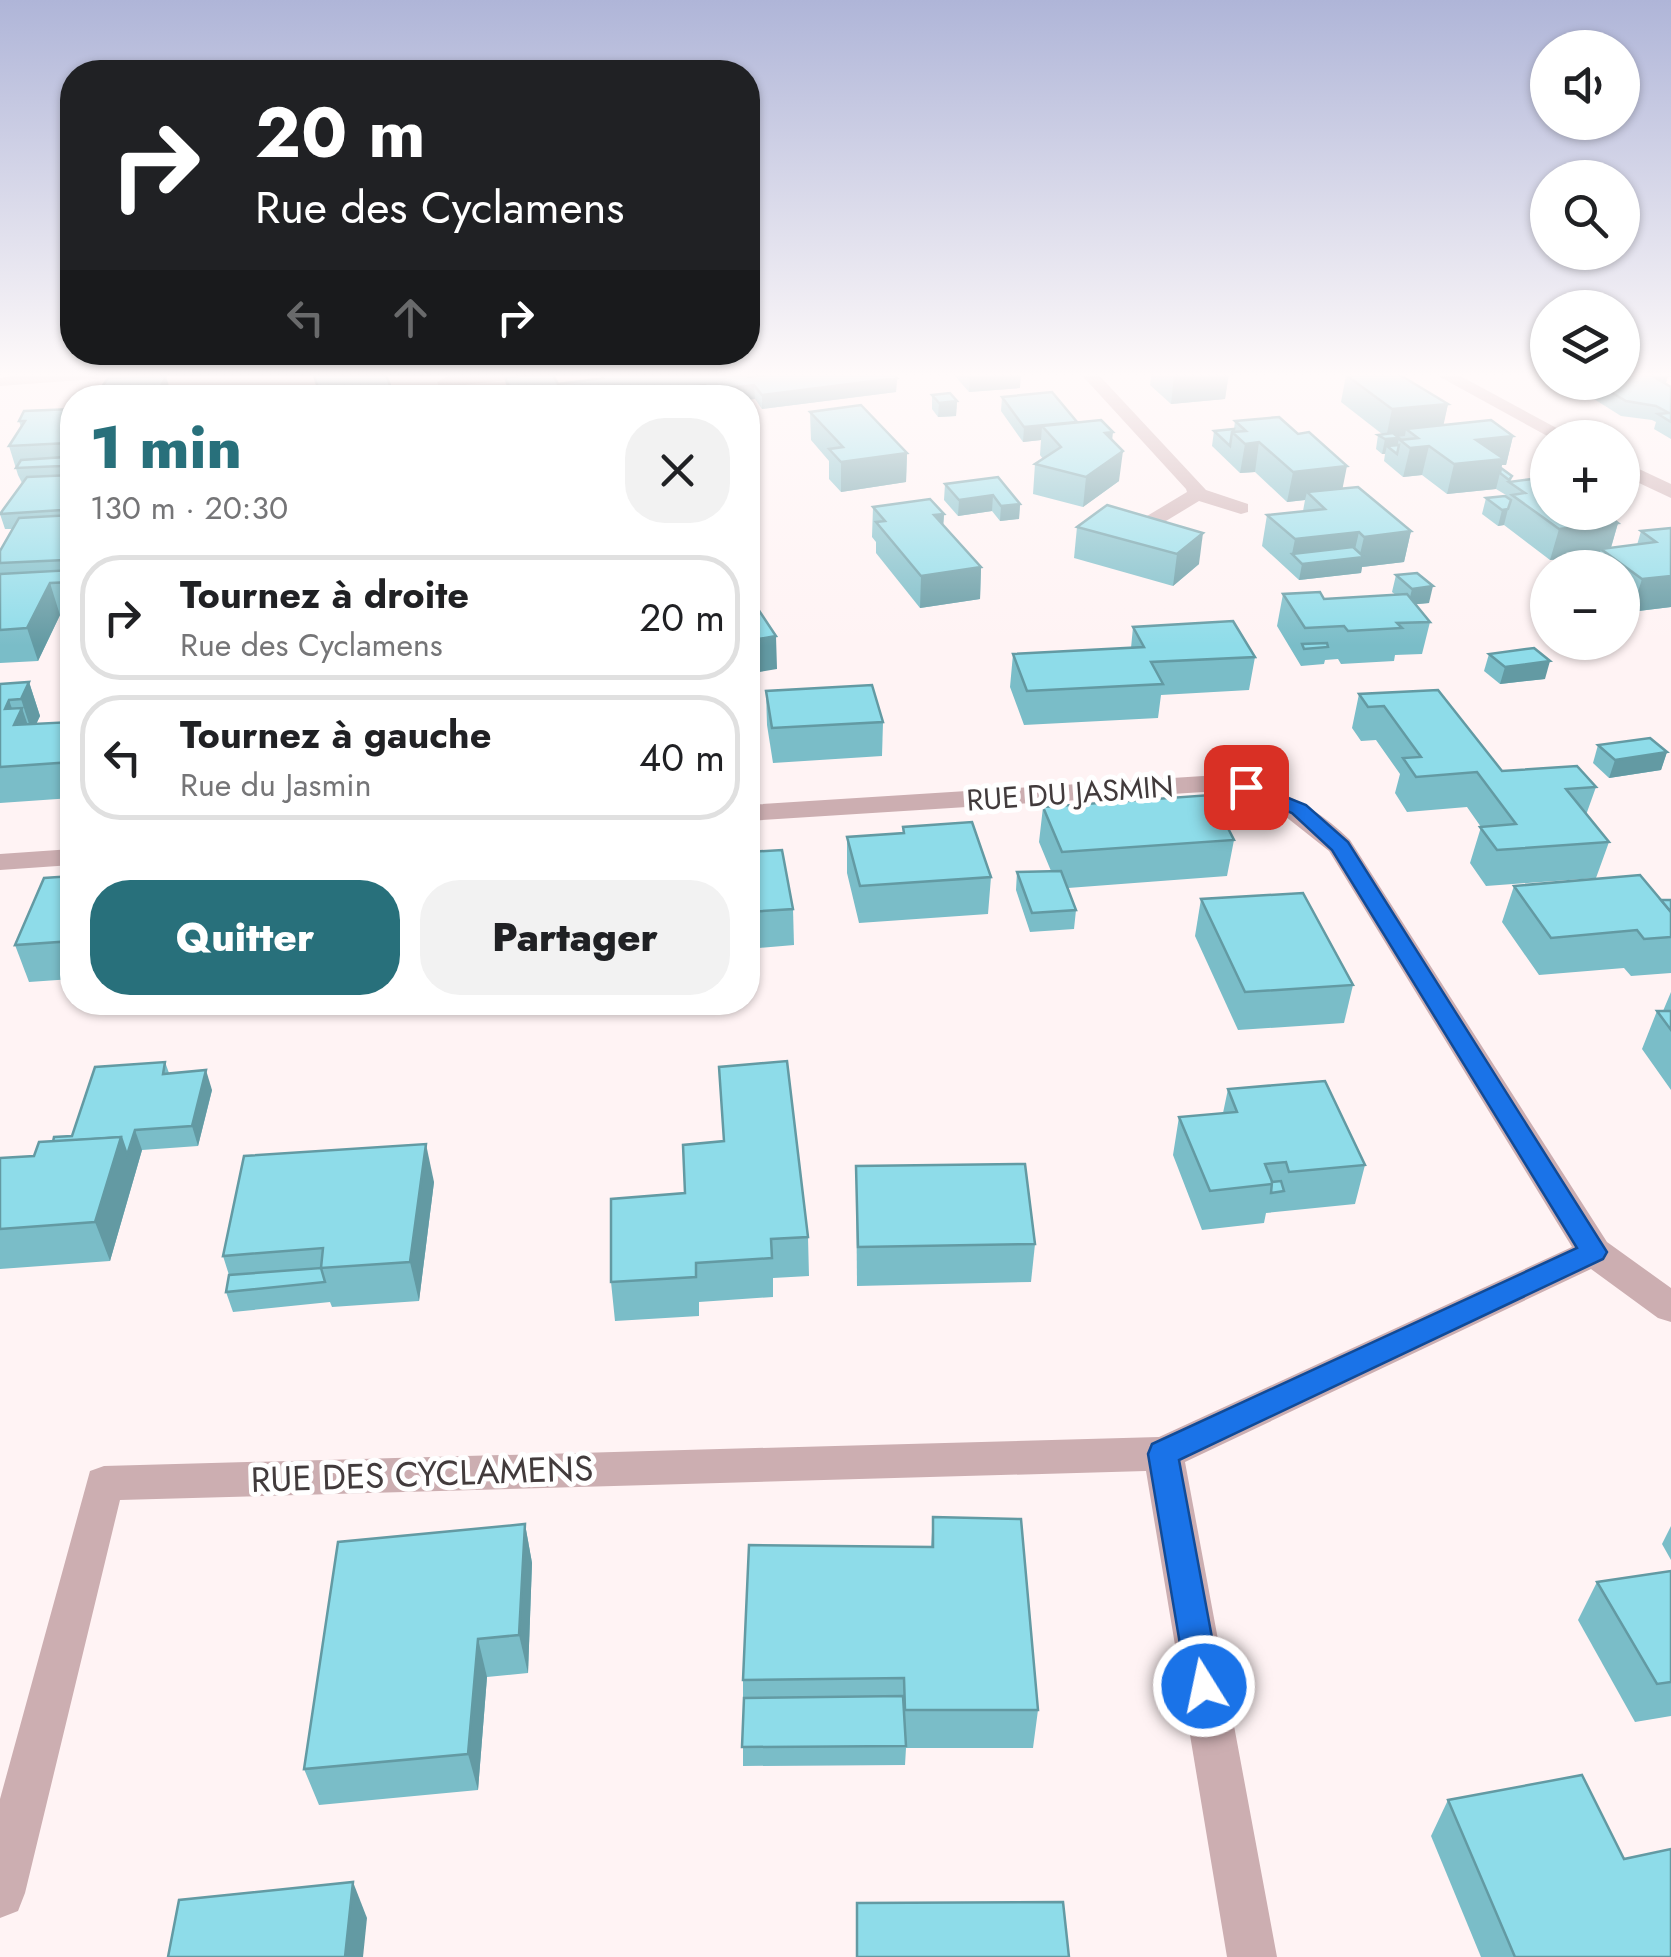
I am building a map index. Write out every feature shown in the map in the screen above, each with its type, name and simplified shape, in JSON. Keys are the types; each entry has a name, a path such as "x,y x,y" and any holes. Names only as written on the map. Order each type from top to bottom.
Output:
{"street":[{"path":"1174,463 1197,494 1241,508"},
{"path":"1640,476 1671,492"},
{"path":"1154,520 1197,494"},
{"name":"RUE DU JASMIN","path":"760,813 1220,783 1246,787 1299,809 1340,846 1594,1252 1671,1308"},
{"path":"0,862 60,858"},
{"name":"RUE DES CYCLAMENS","path":"0,1893 104,1483 1163,1454 1594,1252"},
{"path":"1163,1454 1252,1957"}],"building":[{"path":"19,463 60,463 60,466 16,468"},
{"path":"1036,463 1105,463 1086,477"},
{"path":"1283,463 1347,466 1293,472"},
{"path":"60,476 60,510 0,514 27,477"},
{"path":"998,477 1020,504 1001,506 993,495 959,500 945,484"},
{"path":"1530,479 1530,508 1512,495 1525,493 1509,482"},
{"path":"1358,487 1411,531 1295,539 1267,515 1325,509 1307,492"},
{"path":"1505,496 1511,500 1508,509 1502,510 1486,498"},
{"path":"930,499 944,514 934,515 981,567 921,576 876,522 885,521 873,507"},
{"path":"1107,505 1203,533 1177,554 1077,527"},
{"path":"60,516 60,560 0,563 0,551 19,518"},
{"path":"1671,528 1671,576 1642,579 1640,550 1601,549 1656,542 1641,531"},
{"path":"1353,547 1364,557 1302,564 1292,554"},
{"path":"60,571 60,583 50,583 27,628 0,630 0,574"},
{"path":"1417,573 1433,586 1412,589 1396,575"},
{"path":"1320,592 1324,599 1407,594 1430,622 1348,631 1344,626 1305,628 1283,594"},
{"path":"760,612 776,636 760,639"},
{"path":"1233,621 1255,657 1151,662 1163,684 1027,691 1013,654 1144,647 1133,627"},
{"path":"1327,643 1328,647 1304,649 1302,644"},
{"path":"1530,649 1530,660 1550,661 1505,667 1489,654"},
{"path":"29,682 21,699 9,700 5,709 22,708 14,725 60,723 60,763 0,767 0,684"},
{"path":"872,685 883,722 772,728 766,691"},
{"path":"1438,690 1502,771 1577,766 1596,787 1566,789 1609,842 1497,850 1480,827 1516,824 1477,772 1416,777 1403,758 1421,757 1384,706 1368,707 1359,694"},
{"path":"1650,738 1667,752 1615,760 1598,745"},
{"path":"1211,795 1234,840 1062,852 1043,807"},
{"path":"972,822 991,877 860,886 847,837 904,833 903,827"},
{"path":"782,850 793,909 760,911 760,851"},
{"path":"1061,871 1076,910 1032,913 1017,872"},
{"path":"1640,875 1671,912 1671,937 1644,939 1637,930 1551,938 1514,886"},
{"path":"60,877 60,942 15,945 44,878"},
{"path":"1303,893 1353,985 1245,992 1201,899"},
{"path":"1657,1011 1671,1011 1671,1030"},
{"path":"787,1061 808,1237 771,1239 772,1258 696,1263 696,1277 611,1282 611,1199 685,1193 683,1145 724,1141 719,1067"},
{"path":"165,1062 163,1074 206,1070 192,1126 135,1130 127,1155 121,1137 53,1142 54,1137 72,1136 95,1067"},
{"path":"1325,1081 1365,1165 1289,1172 1286,1162 1265,1164 1273,1184 1210,1191 1179,1117 1237,1112 1228,1089"},
{"path":"121,1137 95,1222 0,1229 0,1158 34,1156 39,1142"},
{"path":"426,1144 410,1262 321,1268 323,1248 223,1256 244,1156"},
{"path":"1025,1164 1035,1244 858,1247 856,1166"},
{"path":"1281,1181 1284,1191 1271,1193 1272,1182"},
{"path":"321,1268 325,1282 226,1292 229,1275"},
{"path":"933,1517 1021,1519 1038,1710 905,1710 904,1678 743,1680 749,1545 933,1547"},
{"path":"525,1524 519,1635 478,1639 468,1754 304,1769 338,1542"},
{"path":"1671,1571 1671,1682 1657,1684 1597,1582"},
{"path":"903,1696 906,1746 742,1747 744,1698"},
{"path":"1582,1775 1624,1859 1671,1849 1671,1957 1515,1957 1448,1800"},
{"path":"353,1882 345,1957 168,1957 179,1900"},
{"path":"1063,1902 1069,1957 857,1957 857,1903"}],"route":[{"path":"1204,1686 1163,1454 1594,1252 1340,846 1299,809 1246,787"}]}
